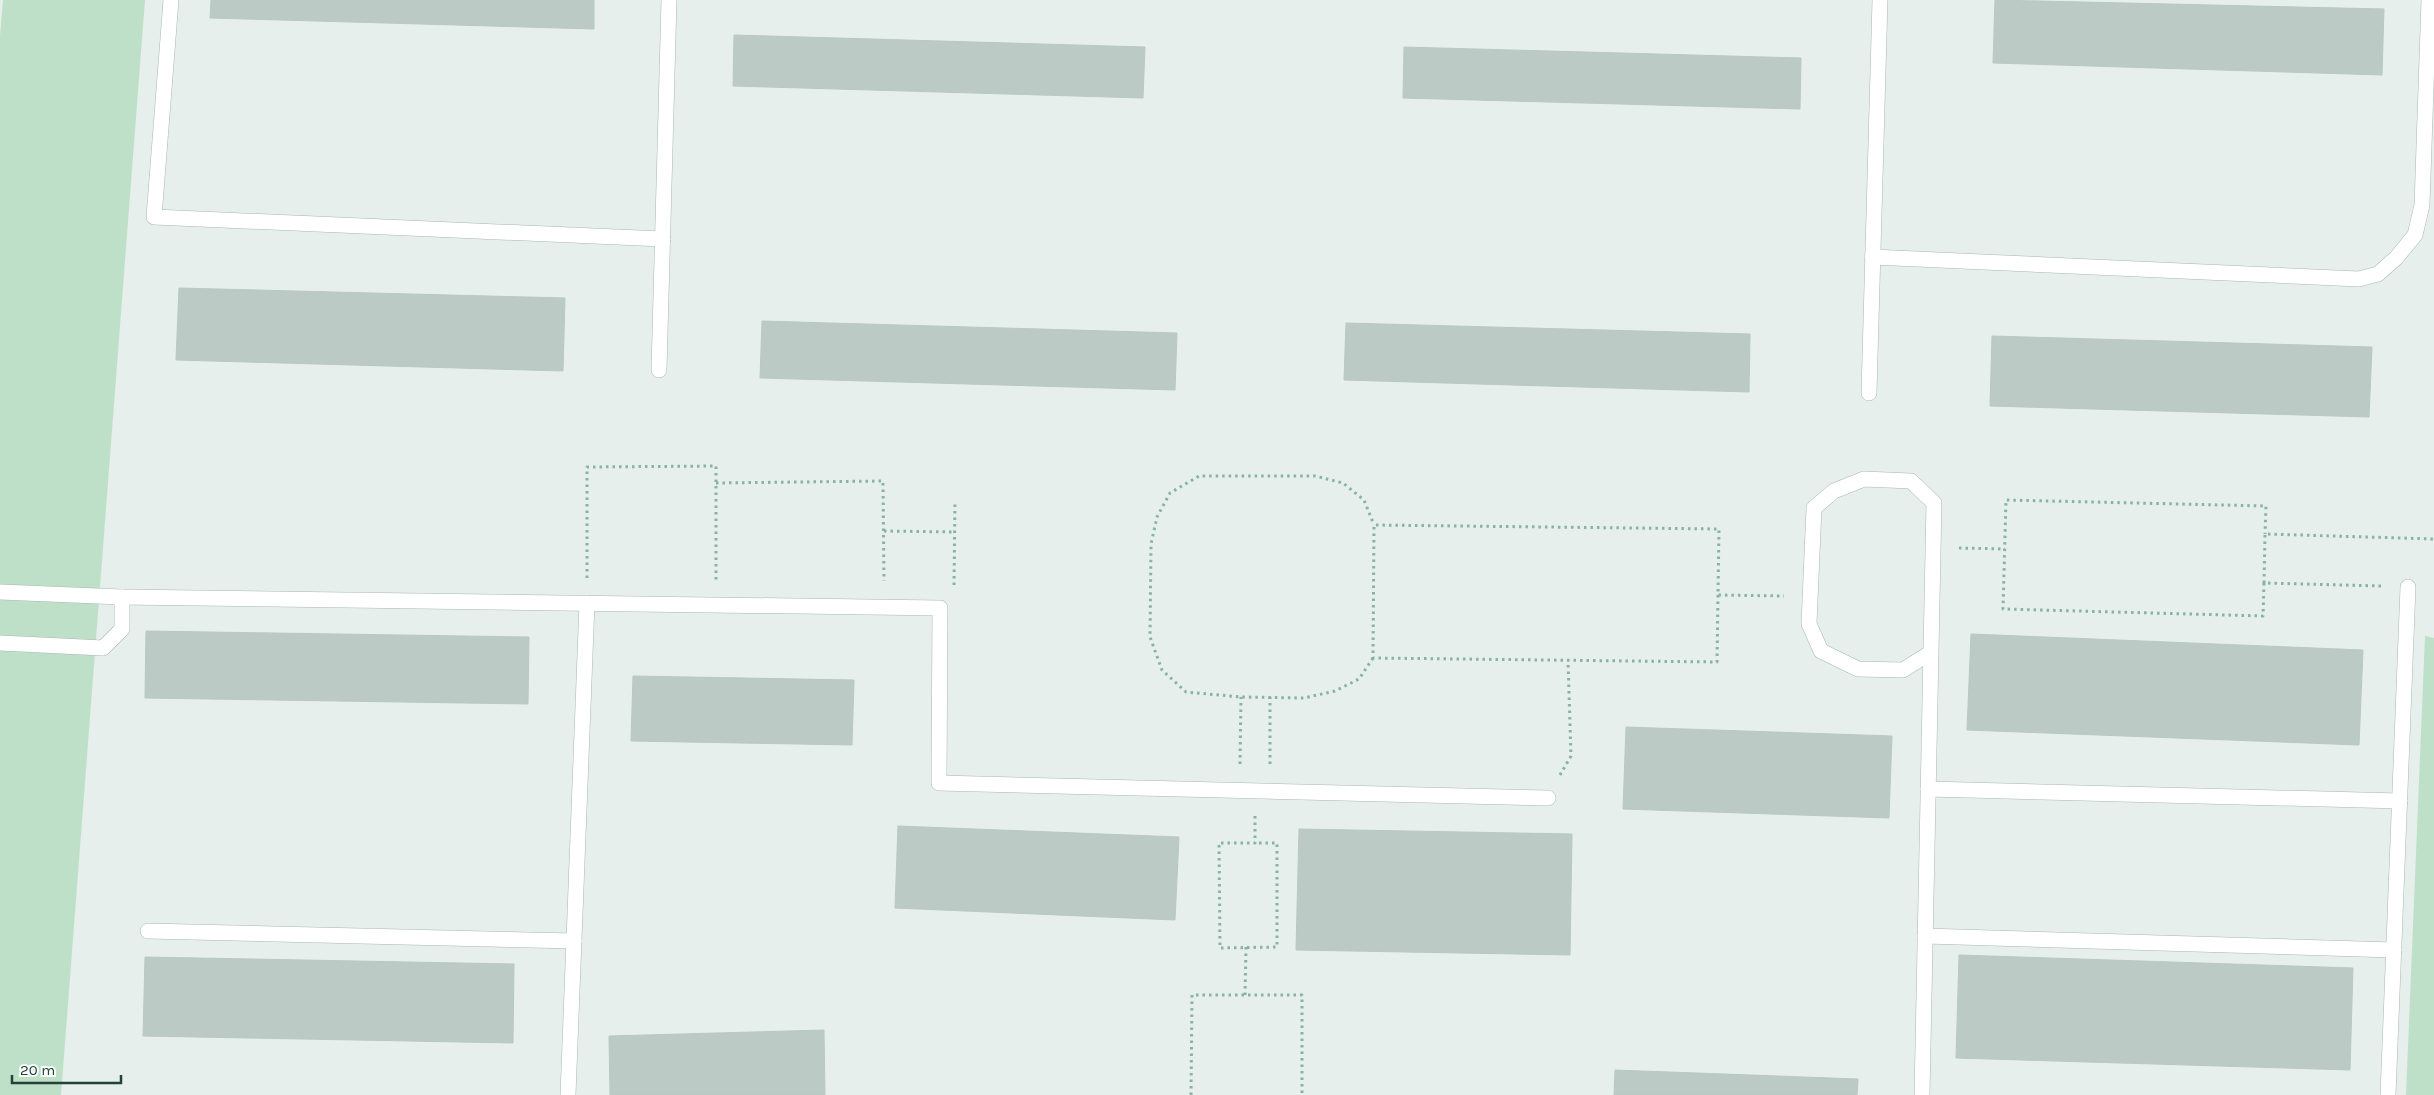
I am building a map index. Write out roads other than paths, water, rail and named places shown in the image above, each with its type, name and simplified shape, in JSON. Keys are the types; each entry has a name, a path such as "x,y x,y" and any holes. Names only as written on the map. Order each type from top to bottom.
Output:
{"lane":[{"path":"171,0 154,217 663,239"},
{"path":"659,370 669,0"},
{"path":"1869,393 1880,0"},
{"path":"1872,257 2359,279 2378,274 2396,258 2415,235 2422,205 2428,0"},
{"path":"1922,1095 1934,502 1911,481 1864,480 1834,491 1814,508 1809,624 1821,651 1858,669 1903,670 1930,653"},
{"path":"2388,1095 2408,587"},
{"path":"0,592 122,597 940,608 939,783 1548,798"},
{"path":"0,643 103,648 122,629 122,597"},
{"path":"568,1095 587,603"},
{"path":"1928,789 2400,801"},
{"path":"148,930 574,941"},
{"path":"1925,936 2394,950"}]}
